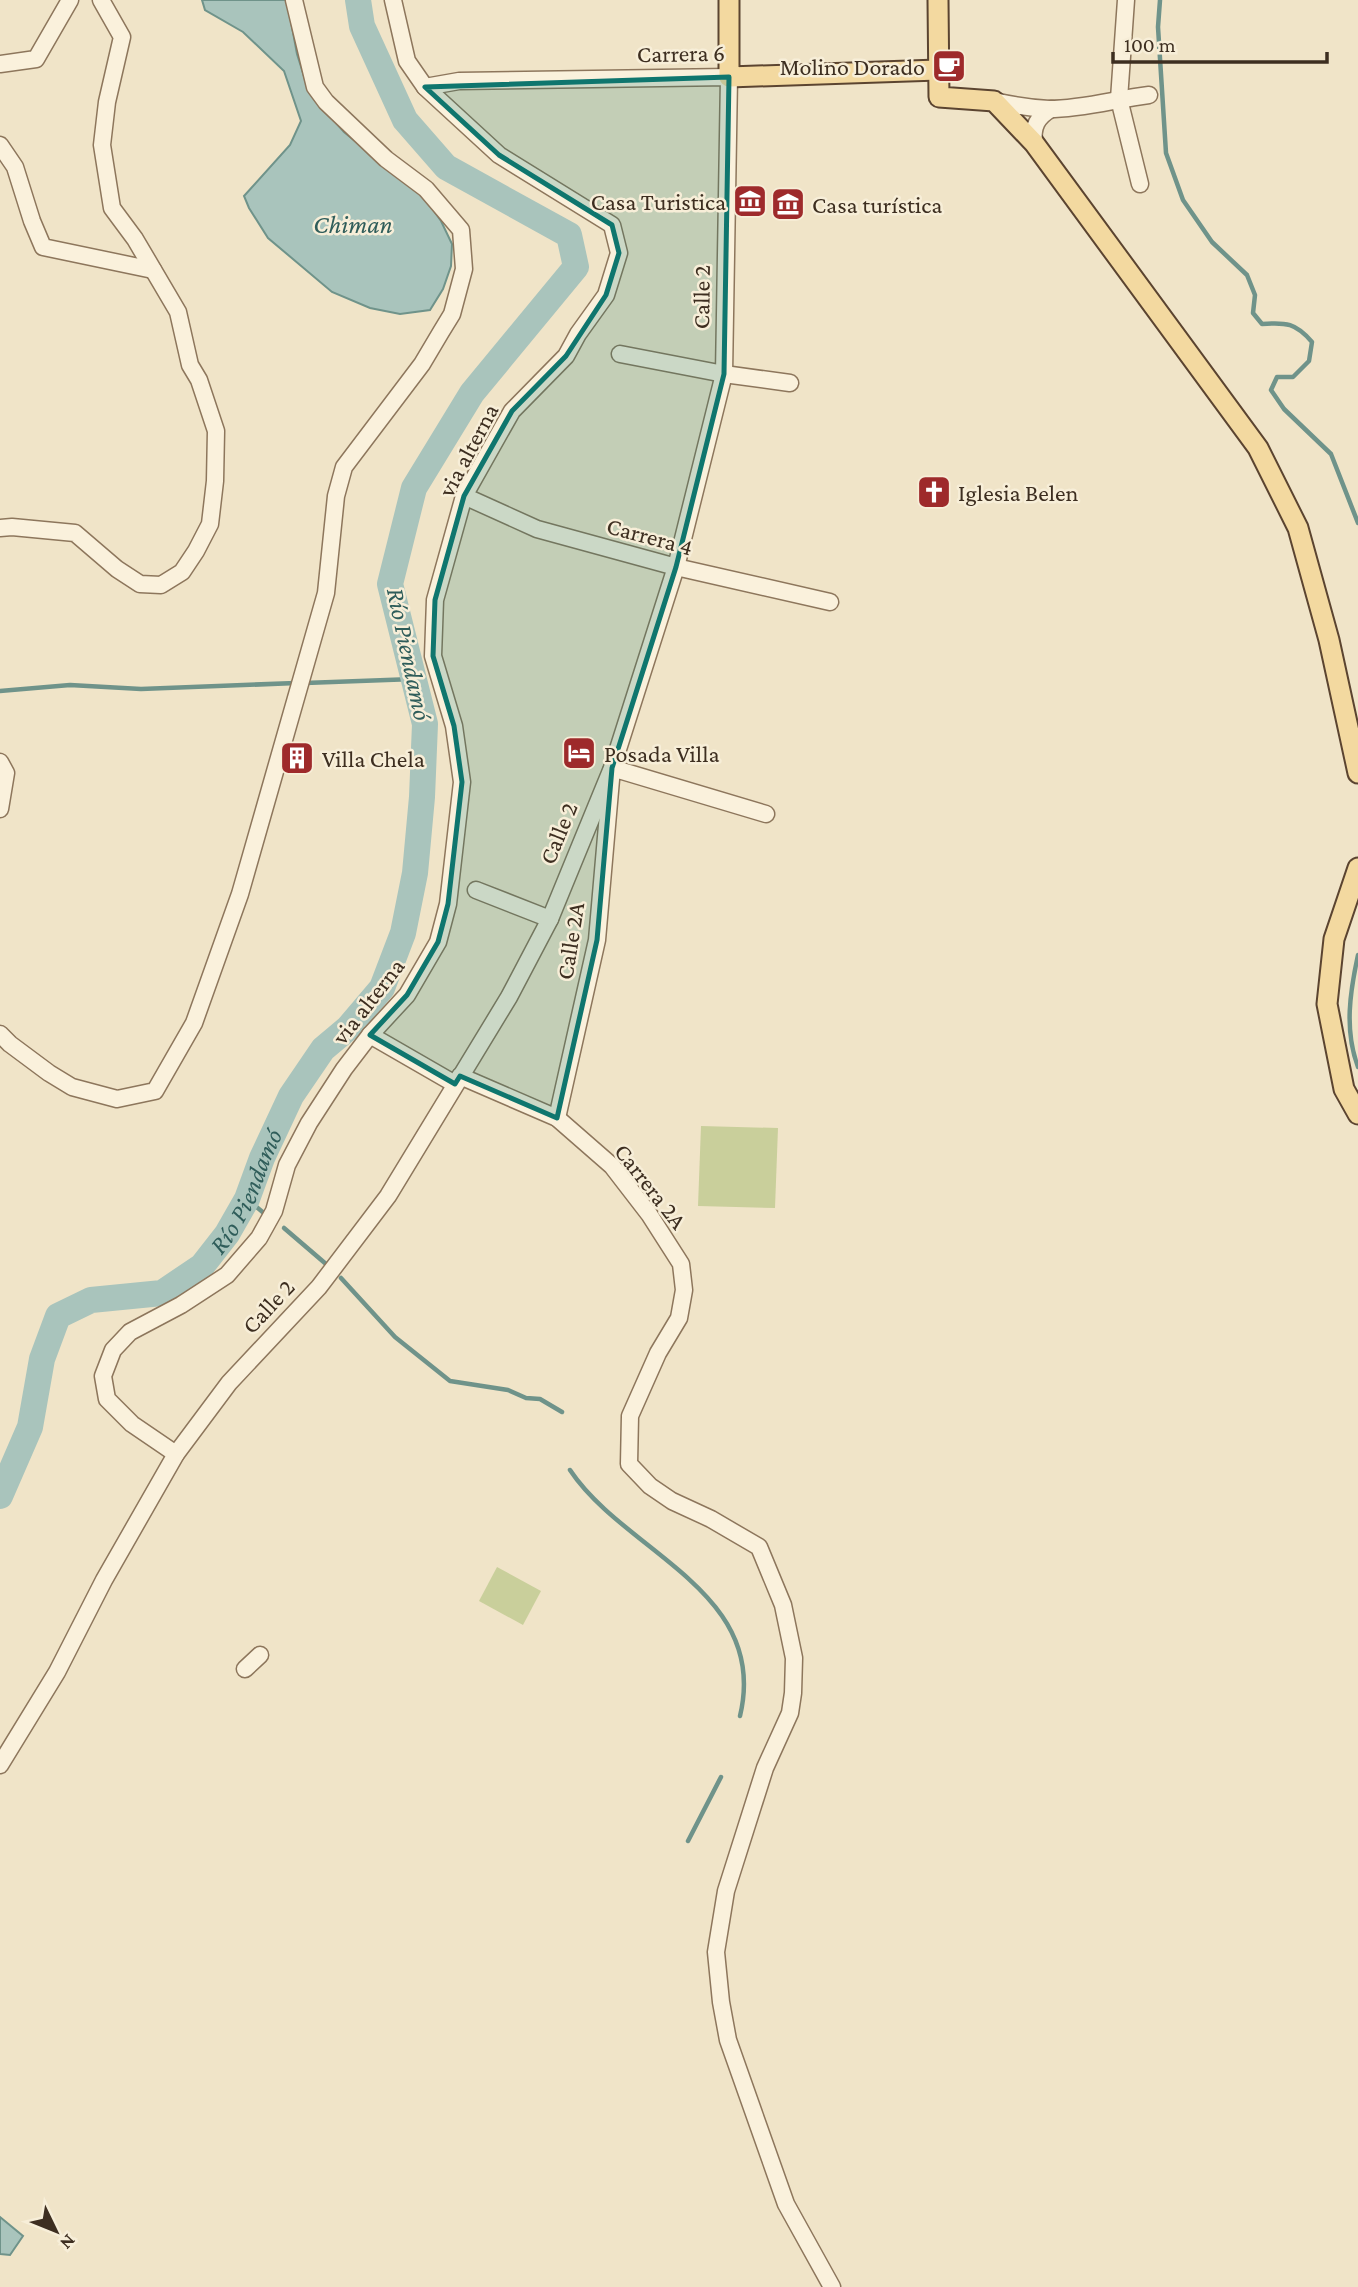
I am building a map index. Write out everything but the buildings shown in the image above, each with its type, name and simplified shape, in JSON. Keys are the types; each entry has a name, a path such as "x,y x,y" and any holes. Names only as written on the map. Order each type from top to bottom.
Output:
{"main road":[{"name":"Calle 2","path":"729,0 729,77"},
{"path":"938,0 939,97 994,101 1034,143 1258,448 1298,528 1329,640 1358,773"},
{"name":"Carrera 6","path":"729,77 939,70"},
{"path":"1358,868 1334,939 1327,1004 1344,1089 1358,1114"}],"street":[{"path":"0,64 36,59 69,0"},
{"path":"0,528 75,533 117,569 140,584 161,585 182,572 210,524 215,481 216,430 199,380 190,365 178,312 135,239 112,208 102,145 107,102 122,37 101,0"},
{"path":"0,1034 48,1073 72,1087 117,1099 155,1091 194,1023 240,894 326,593 335,508 344,467 422,364 452,314 464,269 461,230 426,190 386,159 315,87 294,0"},
{"name":"via alterna","path":"176,1454 132,1424 107,1399 103,1376 113,1350 130,1332 181,1305 227,1275 259,1238 274,1211 287,1165 309,1123 370,1035 407,995 438,942 448,904 462,782 454,726 433,656 435,600 464,496 512,411 566,356 606,295 619,253 612,225 499,155 425,87 407,61 393,0"},
{"path":"1126,0 1119,99 1140,184"},
{"name":"Carrera 6","path":"425,87 459,81 729,77"},
{"name":"Calle 2","path":"0,1765 57,1672 104,1580 176,1454 229,1383 319,1287 388,1196 509,997 550,919 611,768 676,567 724,374 729,77"},
{"path":"994,101 1051,109 1149,95"},
{"path":"1034,143 1036,122 1042,114 1051,109"},
{"path":"0,145 15,167 43,247 153,270"},
{"path":"620,354 724,374 790,383"},
{"name":"Carrera 4","path":"464,496 537,529 676,567 830,602"},
{"path":"0,762 6,773 0,809"},
{"path":"611,768 766,814"},
{"name":"Calle 2A","path":"557,1118 597,940 611,768"},
{"path":"477,890 550,919"},
{"name":"Carrera 2A","path":"370,1035 458,1080 557,1118 612,1166 649,1214 681,1264 684,1290 679,1318 658,1353 630,1416 629,1464 650,1486 672,1501 711,1519 758,1547 783,1605 794,1658 790,1713 765,1768 726,1891 716,1952 728,2040 786,2204 832,2287"},
{"path":"245,1669 260,1654"}],"highlighted area":[{"path":"729,77 724,374 676,567 612,768 597,940 557,1118 460,1076 455,1084 370,1035 407,995 438,942 448,904 462,782 454,726 433,656 435,600 464,496 512,411 566,356 606,295 619,253 612,225 499,155 425,87"}],"green space":[{"path":"701,1126 778,1128 775,1208 698,1206"},
{"path":"497,1567 541,1591 523,1625 479,1601"}],"water":[{"name":"Chiman","path":"202,0 287,0 297,54 309,92 344,132 425,198 441,221 452,244 451,266 443,289 430,310 400,314 370,308 332,292 268,238 244,196 290,145 301,121 284,71 243,32 205,10"},
{"path":"0,2217 23,2236 10,2255 0,2254"}],"waterway":[{"name":"Río Piendamó","path":"0,1496 30,1427 42,1359 58,1316 91,1300 162,1293 202,1266 227,1234 247,1199 262,1158 291,1096 323,1049 348,1028 382,988 403,933 415,873 422,797 425,724 390,584 414,488 472,393 576,267 569,235 446,167 405,120 362,26 358,0"},
{"path":"1160,0 1158,27 1166,153 1183,200 1212,242 1247,275 1255,295 1253,313 1262,324 1290,325 1312,342 1309,361 1293,377 1277,377 1271,390 1284,409 1331,454 1358,523"},
{"path":"305,683 414,679"},
{"path":"0,691 70,685 141,689 296,683"},
{"path":"1358,955 1351,997 1350,1025 1358,1067"},
{"path":"247,1199 265,1214"},
{"path":"284,1228 326,1264"},
{"path":"341,1278 395,1337 450,1381 508,1390 526,1398 540,1399 562,1412"},
{"path":"570,1470 594,1499 687,1577 714,1605 734,1636 744,1673 740,1716"},
{"path":"688,1841 721,1777"}],"place":[{"name":"Molino Dorado","path":"949,66"},
{"name":"Casa Turistica","path":"750,201"},
{"name":"Casa turística","path":"788,204"},
{"name":"Iglesia Belen","path":"934,492"},
{"name":"Posada Villa","path":"579,753"},
{"name":"Villa Chela","path":"297,758"}]}
